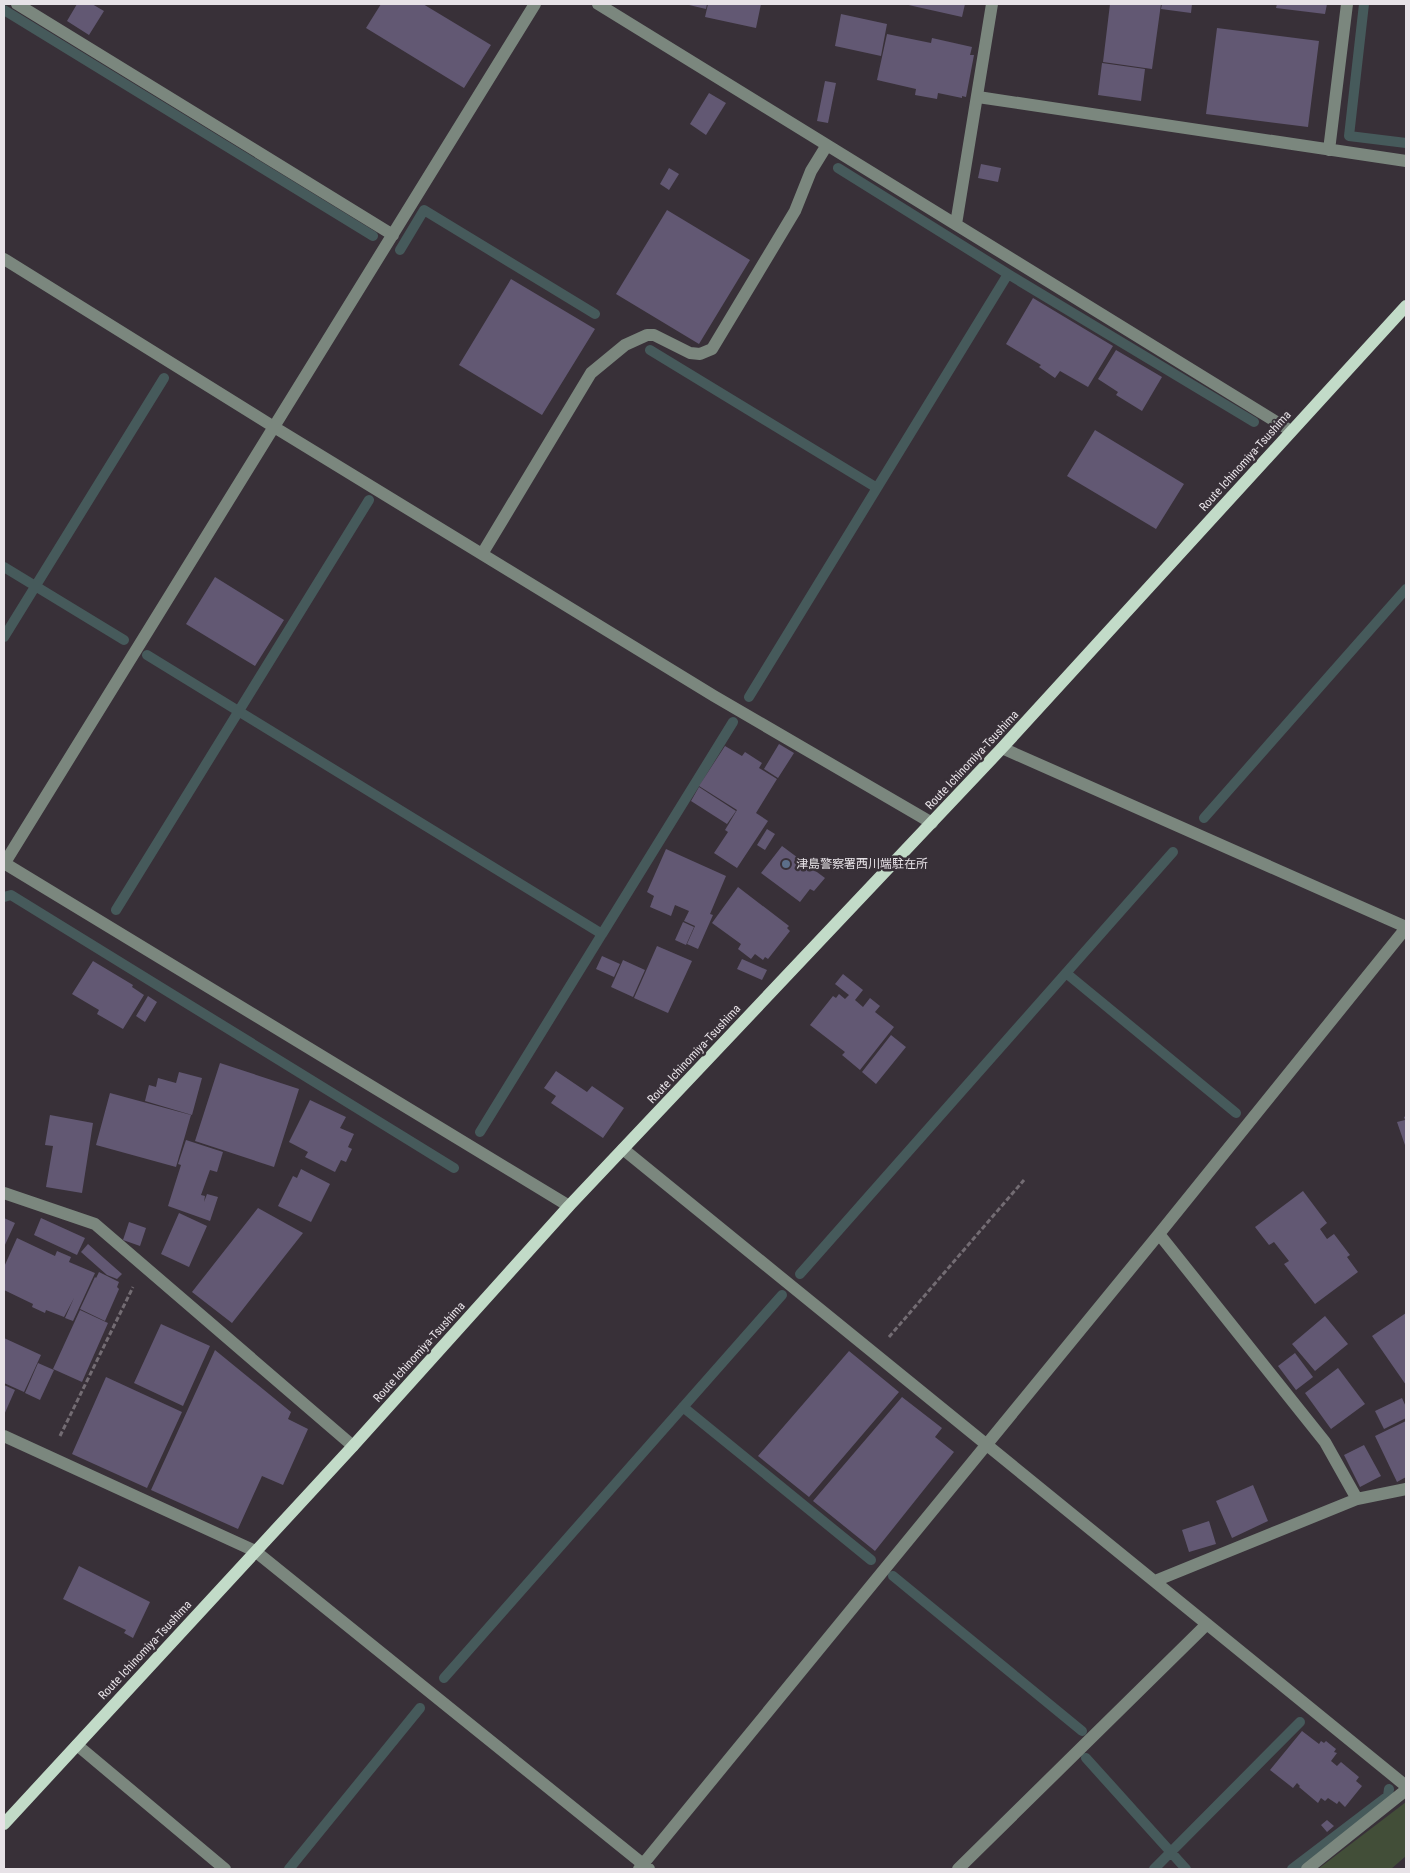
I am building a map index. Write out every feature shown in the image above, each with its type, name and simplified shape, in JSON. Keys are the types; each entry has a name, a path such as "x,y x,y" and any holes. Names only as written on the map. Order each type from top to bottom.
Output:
{"main road":[{"name":"Route Ichinomiya-Tsushima","path":"4,1824 353,1446 569,1206 1002,748 1406,306"}],"street":[{"path":"16,4 393,235"},
{"path":"535,4 4,863 569,1206"},
{"path":"598,4 1291,431"},
{"path":"956,224 992,4"},
{"path":"1329,150 1347,4"},
{"path":"978,97 1406,162"},
{"path":"482,554 591,373 625,345 647,335 654,335 690,353 700,354 712,349 795,211 811,171 827,145"},
{"path":"4,259 274,427 714,696 932,823"},
{"path":"4,1436 255,1551 643,1868 1160,1234 1406,928 1002,748"},
{"path":"623,1149 1155,1581 1406,1788 1307,1869"},
{"path":"4,1193 95,1224 353,1446"},
{"path":"1160,1234 1325,1442 1357,1499"},
{"path":"1155,1581 1357,1499 1406,1489"},
{"path":"958,1869 1207,1624"},
{"path":"77,1745 225,1869"}],"path":[{"path":"875,1354 1024,1180"},
{"path":"50,1457 143,1266"}],"green space":[{"path":"1406,1802 1406,1856 1391,1869 1318,1869"}],"building":[{"path":"77,4 92,4 104,11 89,35 67,21"},
{"path":"381,4 423,4 491,45 464,88 366,28"},
{"path":"689,4 707,4 706,9"},
{"path":"708,4 761,4 756,28 705,17"},
{"path":"904,4 965,4 962,17"},
{"path":"1110,4 1161,4 1152,69 1103,62"},
{"path":"1162,4 1192,4 1191,13 1161,9"},
{"path":"1277,4 1327,4 1325,14 1276,8"},
{"path":"841,14 887,24 881,56 835,46"},
{"path":"1217,28 1319,41 1308,127 1206,114"},
{"path":"887,34 931,43 932,38 972,47 970,55 974,55 966,97 962,96 962,98 938,93 937,99 915,95 916,89 877,80"},
{"path":"1102,63 1145,69 1141,101 1098,95"},
{"path":"825,81 836,83 828,123 817,121"},
{"path":"709,93 726,103 706,135 690,124"},
{"path":"981,164 1001,168 998,182 978,178"},
{"path":"669,168 679,174 669,190 660,184"},
{"path":"667,210 750,260 699,344 616,294"},
{"path":"511,279 595,329 542,415 459,365"},
{"path":"1033,298 1113,346 1088,387 1060,371 1055,378 1039,367 1041,365 1006,344"},
{"path":"1116,350 1162,377 1142,411 1116,395 1118,392 1098,379"},
{"path":"1095,430 1184,484 1156,529 1067,476"},
{"path":"215,577 284,620 255,666 186,624"},
{"path":"779,744 794,753 778,778 764,769"},
{"path":"725,746 742,756 745,752 762,763 759,768 777,779 756,813 768,821 737,868 714,853 728,832 725,830 737,810 699,786"},
{"path":"699,787 736,811 727,824 691,801"},
{"path":"767,829 775,834 765,850 757,845"},
{"path":"782,846 825,878 814,891 810,889 800,902 761,873"},
{"path":"666,849 726,876 710,914 713,915 698,949 687,944 695,926 684,921 689,911 675,905 671,916 650,907 654,896 647,892"},
{"path":"738,887 789,926 787,928 790,931 768,959 765,957 763,960 755,954 751,959 738,949 741,944 712,923"},
{"path":"683,922 694,927 686,945 675,940"},
{"path":"657,946 692,961 668,1013 634,998"},
{"path":"602,956 620,964 614,977 596,969"},
{"path":"742,959 767,970 762,980 737,969"},
{"path":"623,960 645,970 633,997 611,987"},
{"path":"93,961 133,985 132,987 144,995 123,1029 97,1014 99,1010 72,994"},
{"path":"843,974 863,990 855,1000 863,1007 870,998 880,1006 875,1012 894,1027 860,1070 842,1055 845,1052 810,1025 833,996 836,998 839,994 845,999 849,995 835,984"},
{"path":"148,996 157,1002 145,1022 136,1016"},
{"path":"891,1035 906,1047 876,1084 862,1072"},
{"path":"220,1063 299,1089 274,1167 195,1141"},
{"path":"556,1071 587,1092 592,1086 624,1108 603,1138 551,1103 556,1096 544,1088"},
{"path":"179,1072 202,1078 192,1115 145,1101 149,1085 156,1087 158,1078 176,1083"},
{"path":"110,1093 191,1115 176,1167 96,1145"},
{"path":"310,1100 346,1117 340,1128 354,1134 348,1147 352,1149 346,1162 341,1160 335,1172 305,1157 308,1152 289,1142"},
{"path":"50,1115 93,1123 82,1193 46,1187 53,1146 45,1145"},
{"path":"1406,1116 1406,1148 1397,1122 1405,1120 1404,1117"},
{"path":"186,1140 223,1152 217,1172 210,1170 201,1195 205,1196 204,1202 207,1194 218,1197 210,1221 168,1206 181,1165 178,1164"},
{"path":"301,1169 330,1184 311,1222 278,1206 293,1176 297,1178"},
{"path":"1303,1191 1327,1223 1320,1229 1327,1239 1334,1234 1350,1255 1347,1257 1358,1272 1315,1304 1284,1264 1289,1261 1274,1242 1269,1245 1255,1227"},
{"path":"258,1208 303,1233 232,1323 192,1292"},
{"path":"179,1213 207,1226 189,1267 161,1254"},
{"path":"4,1218 15,1223 4,1247"},
{"path":"41,1218 85,1238 77,1255 34,1235"},
{"path":"129,1222 146,1228 140,1246 123,1240"},
{"path":"17,1238 55,1256 57,1251 71,1257 69,1262 95,1273 73,1321 65,1318 74,1298 64,1317 46,1310 45,1313 32,1307 33,1304 4,1290 4,1267"},
{"path":"88,1244 122,1274 117,1279 107,1275 81,1252"},
{"path":"99,1272 119,1282 117,1287 119,1289 105,1321 80,1309"},
{"path":"80,1310 108,1323 82,1382 53,1369"},
{"path":"1406,1313 1406,1385 1372,1336"},
{"path":"1325,1316 1348,1344 1315,1371 1292,1344"},
{"path":"161,1324 210,1346 183,1406 134,1383"},
{"path":"4,1338 41,1355 24,1392 4,1383"},
{"path":"215,1350 291,1412 288,1419 308,1429 283,1485 262,1476 238,1529 151,1490"},
{"path":"849,1351 899,1392 809,1497 758,1456"},
{"path":"1295,1353 1313,1377 1296,1390 1278,1366"},
{"path":"38,1363 54,1370 40,1400 25,1393"},
{"path":"1338,1368 1365,1404 1331,1429 1305,1393"},
{"path":"106,1377 182,1412 147,1488 72,1454"},
{"path":"4,1385 15,1390 4,1415"},
{"path":"902,1397 942,1428 935,1437 954,1452 875,1551 813,1501"},
{"path":"1402,1398 1406,1407 1406,1418 1384,1429 1375,1411"},
{"path":"1406,1421 1406,1477 1397,1482 1375,1436"},
{"path":"1364,1445 1381,1476 1360,1487 1344,1455"},
{"path":"1253,1485 1268,1521 1232,1538 1216,1501"},
{"path":"1209,1521 1216,1544 1189,1552 1182,1530"},
{"path":"79,1566 150,1602 133,1638 124,1633 126,1630 63,1599"},
{"path":"1302,1731 1319,1744 1321,1741 1324,1743 1326,1741 1336,1749 1334,1752 1337,1753 1331,1761 1337,1766 1341,1762 1359,1777 1356,1781 1362,1786 1345,1807 1339,1801 1337,1804 1328,1798 1325,1801 1321,1798 1318,1803 1299,1787 1297,1783 1293,1788 1270,1770"},
{"path":"1327,1820 1334,1826 1327,1832 1321,1825"}],"waterway":[{"path":"1364,4 1349,136 1406,143"},
{"path":"4,10 373,236"},
{"path":"838,168 1008,274"},
{"path":"400,250 424,210 595,314"},
{"path":"749,697 1008,274 1254,422"},
{"path":"650,350 877,488"},
{"path":"4,637 164,378"},
{"path":"116,910 369,500"},
{"path":"4,567 124,640"},
{"path":"1204,818 1406,589"},
{"path":"147,655 602,934 733,722"},
{"path":"800,1274 1173,852"},
{"path":"4,897 11,895 454,1168"},
{"path":"480,1132 602,934"},
{"path":"1066,973 1236,1113"},
{"path":"444,1678 782,1295"},
{"path":"683,1407 871,1560"},
{"path":"893,1576 1082,1731"},
{"path":"289,1869 420,1708"},
{"path":"1154,1869 1300,1722"},
{"path":"1086,1758 1186,1869"},
{"path":"1292,1869 1388,1796 1389,1789"}],"place":[{"name":"津島警察署西川端駐在所","path":"786,864"}]}
